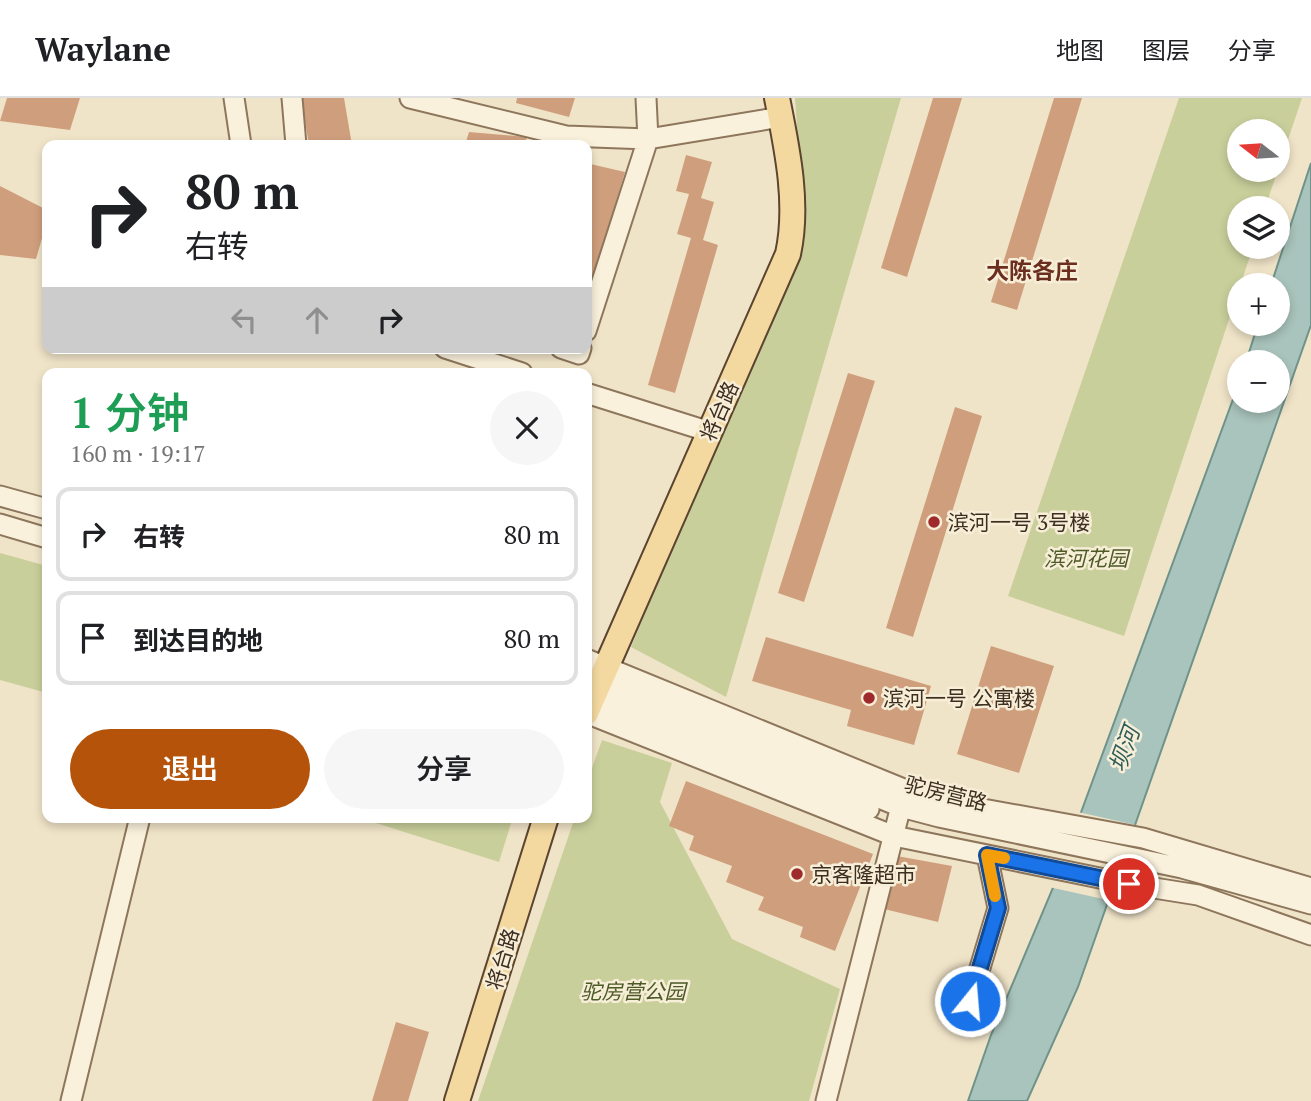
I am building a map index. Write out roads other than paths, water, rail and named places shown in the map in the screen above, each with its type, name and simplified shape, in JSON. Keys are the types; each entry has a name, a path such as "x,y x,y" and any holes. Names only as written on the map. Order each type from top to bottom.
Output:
{"main road":[{"name":"将台路","path":"592,686 710,432 775,286 790,245 792,196 779,107"},
{"name":"将台路","path":"457,1101 544,823"}],"street":[{"path":"233,98 240,140"},
{"path":"292,98 296,140"},
{"path":"411,98 566,136 648,139 779,107"},
{"path":"592,312 648,139 646,98"},
{"path":"463,354 507,368"},
{"path":"592,395 710,432"},
{"path":"0,496 42,508"},
{"path":"0,507 42,520"},
{"path":"0,524 42,537"},
{"path":"0,538 42,551"},
{"path":"592,688 900,813 987,855 1045,843 1143,838 1311,888"},
{"name":"驼房营路","path":"592,688 900,813 1045,843 1133,869 1220,887 1311,918"},
{"path":"900,813 961,805 1045,843"},
{"path":"826,1101 900,813"},
{"path":"71,1101 139,823"},
{"path":"970,1001 998,908 987,855"},
{"path":"1133,869 1311,935"},
{"name":"驼房营路","path":"1133,869 1213,875 1311,904"}],"water":[{"path":"1311,163 1311,325 1290,385 1290,350 1250,350 1254,336 1290,336 1290,273 1275,273 1280,259 1290,259 1290,227"},
{"name":"坝河","path":"1228,413 1280,413 1078,987 1027,1101 968,1101 991,1035 1055,883"}],"place":[{"name":"滨河一号 3号楼","path":"934,522"},
{"name":"滨河一号 公寓楼","path":"869,698"},
{"name":"京客隆超市","path":"797,874"}],"district":[{"name":"大陈各庄","path":"1032,270"}],"park label":[{"name":"滨河花园","path":"1086,558"},
{"name":"驼房营公园","path":"633,991"}]}
